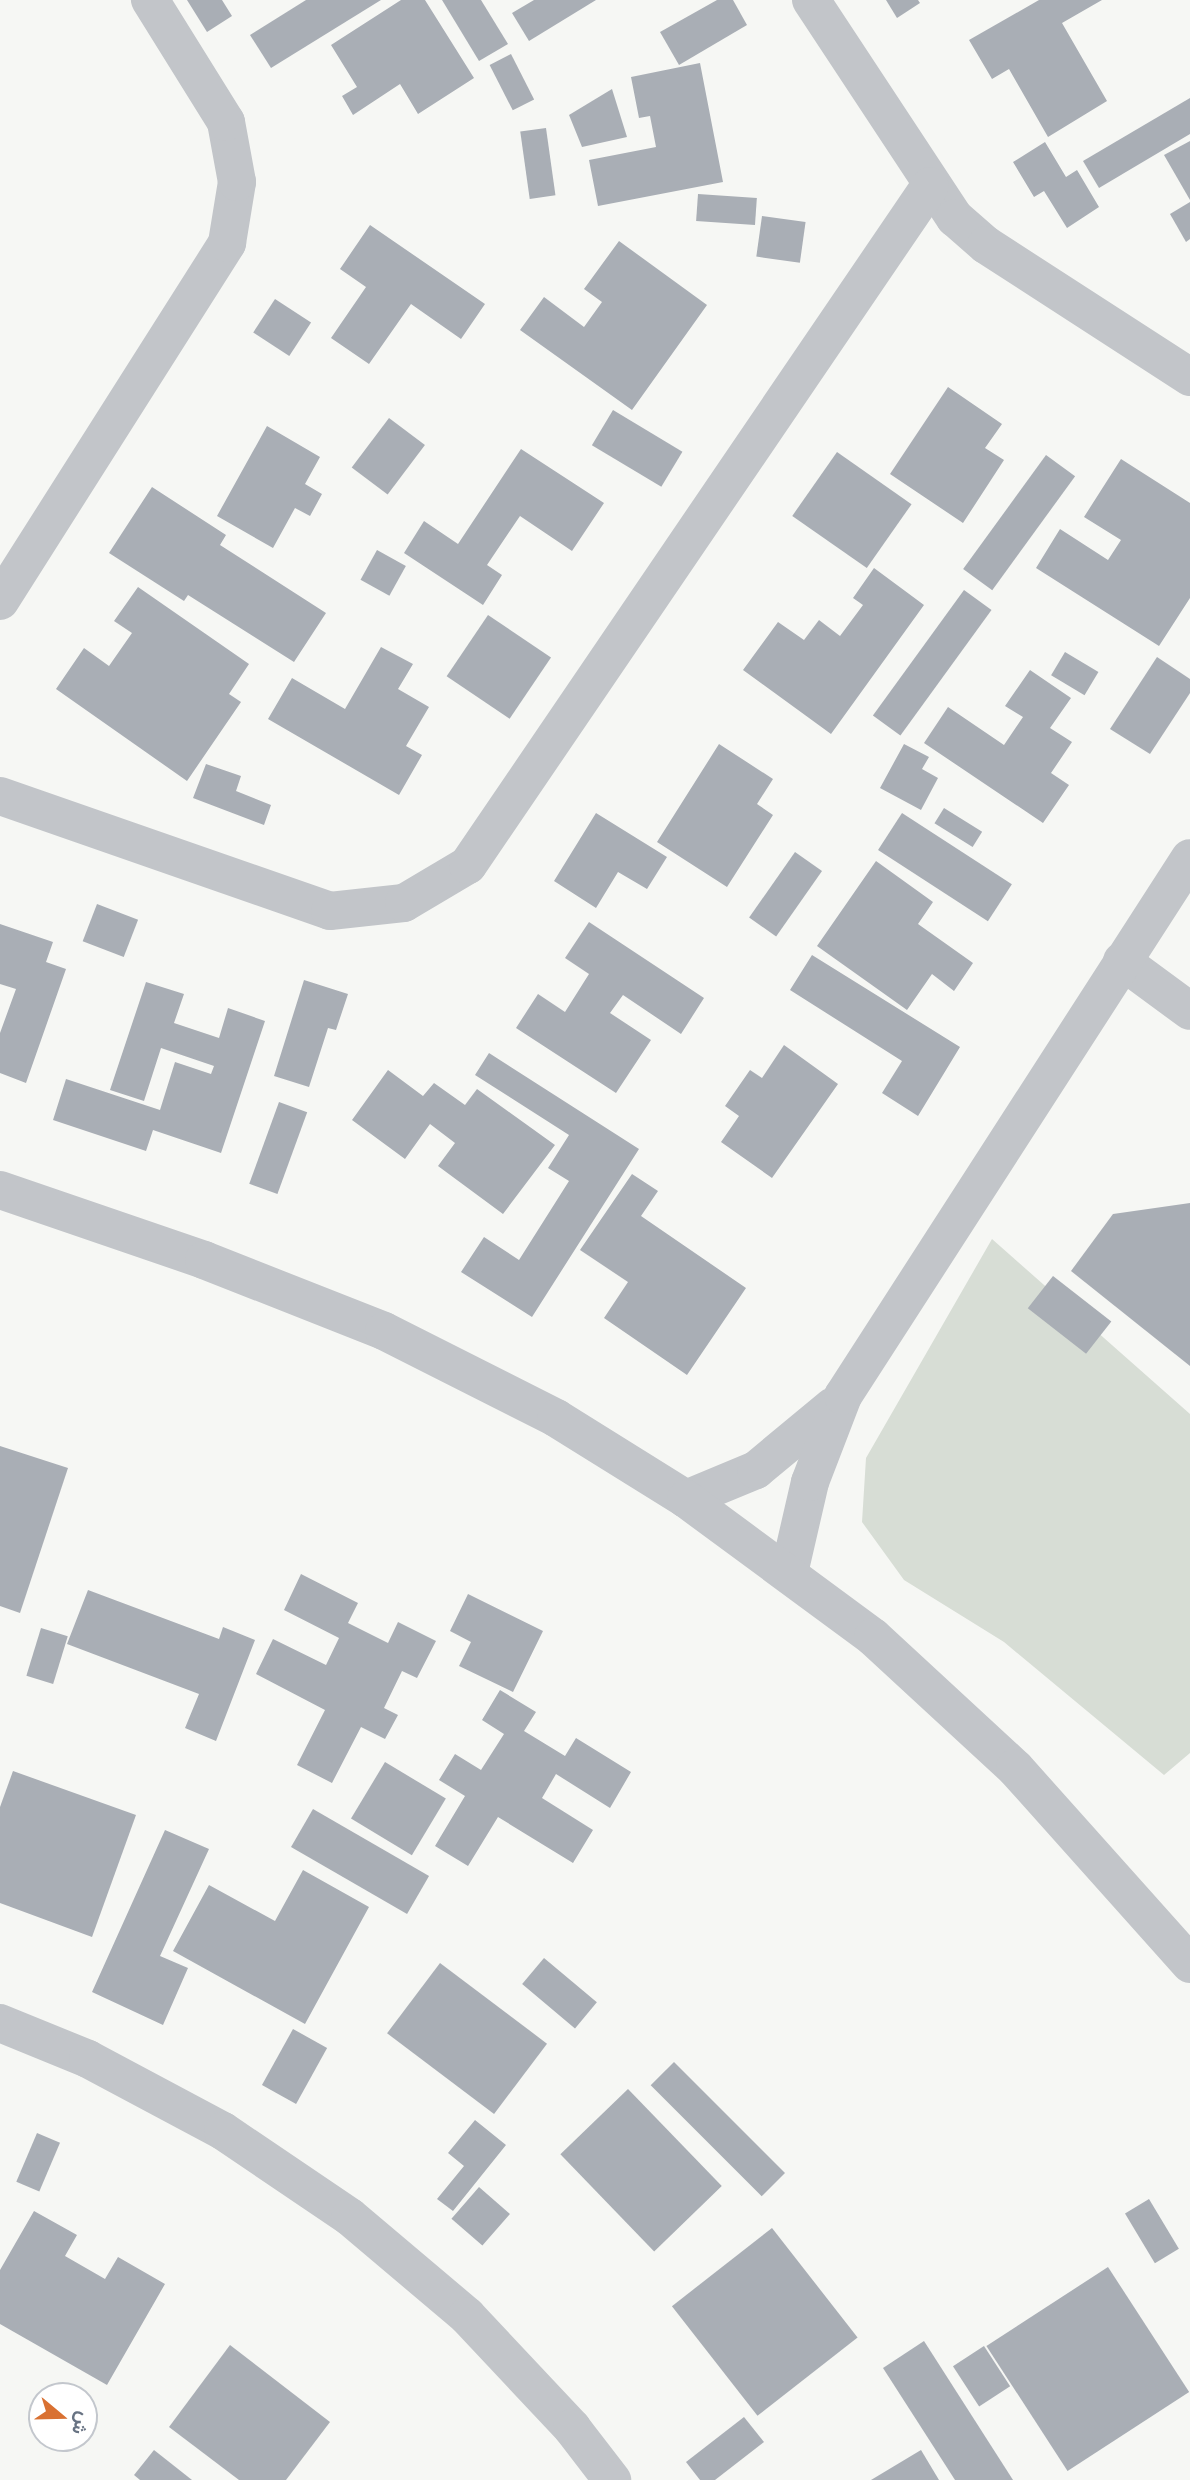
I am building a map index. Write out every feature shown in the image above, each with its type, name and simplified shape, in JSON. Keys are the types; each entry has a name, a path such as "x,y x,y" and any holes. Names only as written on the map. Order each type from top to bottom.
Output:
{"street":[{"path":"0,601 227,243 237,182 226,122 150,0"},
{"path":"811,0 930,186 986,245 1190,377"},
{"path":"0,796 330,911 404,903 468,865 930,186"},
{"path":"789,1573 810,1482 843,1396 1190,858"},
{"path":"1122,961 1190,1011"},
{"path":"0,1190 204,1260 384,1331 556,1418 686,1499 873,1637 1015,1768 1190,1964"},
{"path":"686,1499 767,1463 843,1396"},
{"path":"0,2023 88,2059 223,2131 350,2217 467,2316 572,2428 612,2480"}],"shaded area":[{"path":"992,1239 1190,1414 1190,1753 1164,1775 1004,1642 904,1580 862,1522 866,1458"}],"building":[{"path":"187,0 222,0 232,16 207,32"},
{"path":"306,0 381,0 271,68 250,35"},
{"path":"401,0 425,0 474,78 418,114 400,84 353,115 342,96 357,87 331,45"},
{"path":"442,0 481,0 508,44 479,61"},
{"path":"534,0 596,0 529,41 512,13"},
{"path":"717,0 733,0 747,25 679,65 660,32"},
{"path":"886,0 918,0 920,3 897,18"},
{"path":"1039,0 1102,0 1062,23 1107,101 1048,137 1009,69 992,79 969,40"},
{"path":"511,54 534,99 513,110 490,65"},
{"path":"700,63 723,182 598,206 589,160 656,147 650,116 639,118 631,77"},
{"path":"612,89 627,137 582,147 569,115"},
{"path":"1190,98 1190,134 1099,188 1083,161"},
{"path":"546,128 555,195 530,199 520,132"},
{"path":"1190,141 1190,200 1164,155"},
{"path":"1045,142 1066,177 1077,170 1099,207 1067,228 1044,191 1034,197 1013,162"},
{"path":"698,194 757,198 755,225 696,221"},
{"path":"1190,202 1190,239 1186,242 1170,214"},
{"path":"762,216 806,222 800,263 756,257"},
{"path":"370,225 485,304 461,339 411,304 369,364 331,338 366,287 340,269"},
{"path":"619,241 707,305 632,410 520,330 544,297 584,327 602,302 584,289"},
{"path":"275,299 311,322 289,356 253,333"},
{"path":"948,387 1002,424 985,448 1004,460 963,523 890,474"},
{"path":"613,410 682,452 661,487 592,445"},
{"path":"389,418 425,445 388,495 352,468"},
{"path":"267,426 320,457 305,484 322,494 310,516 295,508 273,548 217,516"},
{"path":"521,449 604,503 572,551 520,516 487,565 502,575 483,605 404,553 424,521 458,544"},
{"path":"837,452 912,504 867,568 792,516"},
{"path":"1046,455 1075,476 992,590 963,569"},
{"path":"1121,459 1190,503 1190,598 1159,646 1036,568 1060,529 1108,560 1121,540 1084,517"},
{"path":"152,487 226,535 220,545 326,613 294,662 188,595 184,601 109,553"},
{"path":"377,550 406,566 389,596 361,580"},
{"path":"874,568 924,605 831,734 743,670 778,622 804,640 819,620 840,636 863,605 853,598"},
{"path":"138,587 249,664 229,694 241,702 187,781 56,689 84,648 109,666 132,633 114,621"},
{"path":"964,590 992,610 900,735 873,715"},
{"path":"488,615 551,657 510,719 447,676"},
{"path":"381,647 413,664 398,689 429,707 406,746 422,755 399,795 268,719 292,678 345,709"},
{"path":"1065,652 1098,672 1085,695 1051,675"},
{"path":"1157,657 1190,679 1190,693 1150,754 1110,729"},
{"path":"1030,670 1071,698 1050,728 1072,742 1051,773 1069,785 1043,823 924,743 948,707 1004,745 1023,717 1005,706"},
{"path":"719,744 773,779 757,804 773,815 727,887 657,842"},
{"path":"904,744 929,757 922,769 938,778 921,810 880,788"},
{"path":"206,764 241,776 236,791 271,805 264,825 193,798"},
{"path":"944,808 982,832 973,847 934,823"},
{"path":"596,813 667,857 647,889 618,872 596,908 554,881"},
{"path":"902,813 1012,884 988,921 878,850"},
{"path":"795,852 822,871 776,936 749,918"},
{"path":"876,861 933,902 918,924 973,963 954,991 932,974 907,1010 817,946"},
{"path":"97,904 138,920 124,957 83,941"},
{"path":"589,922 704,998 681,1034 623,995 610,1013 651,1040 616,1093 516,1028 538,994 565,1012 589,974 565,958"},
{"path":"0,924 53,942 46,962 66,969 26,1083 0,1073 0,1033 16,989 0,984"},
{"path":"812,955 960,1047 918,1116 882,1093 902,1061 790,990"},
{"path":"304,980 348,994 336,1030 328,1028 309,1087 274,1076"},
{"path":"146,982 184,994 174,1023 219,1038 228,1008 265,1021 221,1153 153,1130 146,1151 53,1120 66,1079 160,1110 175,1062 211,1074 214,1066 161,1048 144,1101 110,1090"},
{"path":"784,1045 838,1084 772,1178 721,1142 739,1116 725,1106 750,1070 762,1078"},
{"path":"489,1053 639,1149 532,1317 461,1272 484,1237 519,1260 569,1181 548,1168 569,1135 475,1075"},
{"path":"388,1070 423,1096 434,1083 465,1105 477,1089 555,1145 503,1214 438,1166 455,1143 430,1124 405,1159 352,1120"},
{"path":"279,1102 307,1112 277,1194 249,1184"},
{"path":"632,1174 658,1191 641,1216 746,1288 687,1375 604,1318 628,1282 580,1250"},
{"path":"1190,1203 1190,1366 1071,1271 1113,1214"},
{"path":"1053,1276 1111,1322 1086,1354 1028,1308"},
{"path":"0,1446 68,1468 20,1613 0,1606"},
{"path":"301,1574 358,1603 348,1623 388,1643 398,1622 436,1641 417,1678 402,1671 384,1708 398,1715 385,1739 361,1727 332,1783 297,1765 325,1710 256,1674 273,1639 326,1665 339,1638 284,1610"},
{"path":"88,1590 219,1639 223,1627 255,1640 216,1741 185,1728 199,1694 67,1644"},
{"path":"468,1594 543,1631 513,1692 459,1666 471,1642 450,1631"},
{"path":"41,1628 68,1636 53,1684 26,1676"},
{"path":"500,1690 536,1712 524,1731 565,1756 576,1738 631,1772 610,1808 556,1774 542,1798 593,1830 573,1863 498,1817 468,1866 435,1846 465,1796 439,1780 455,1754 481,1770 504,1734 482,1720"},
{"path":"385,1762 446,1799 412,1855 351,1819"},
{"path":"13,1771 136,1815 92,1937 0,1903 0,1807"},
{"path":"313,1809 429,1876 407,1914 291,1847"},
{"path":"165,1830 209,1849 160,1956 188,1968 163,2025 92,1992"},
{"path":"303,1870 369,1907 305,2024 173,1951 209,1885 275,1921"},
{"path":"544,1958 597,2002 575,2028 522,1984"},
{"path":"440,1963 547,2044 494,2114 387,2033"},
{"path":"293,2029 327,2048 296,2104 262,2085"},
{"path":"674,2062 785,2173 762,2196 651,2085"},
{"path":"628,2089 722,2186 654,2251 560,2154"},
{"path":"475,2120 506,2145 453,2211 437,2199 464,2166 448,2153"},
{"path":"37,2133 60,2143 39,2192 16,2182"},
{"path":"479,2187 510,2214 482,2246 451,2219"},
{"path":"1149,2199 1179,2249 1155,2263 1125,2213"},
{"path":"34,2211 77,2235 65,2256 105,2279 118,2257 165,2284 107,2385 0,2324 0,2270"},
{"path":"772,2228 858,2338 757,2416 672,2306"},
{"path":"1108,2267 1189,2392 1068,2471 986,2346"},
{"path":"924,2341 1013,2480 955,2480 883,2368"},
{"path":"230,2345 330,2422 286,2480 239,2480 169,2427"},
{"path":"984,2346 1010,2386 979,2406 953,2366"},
{"path":"744,2417 764,2442 715,2480 700,2480 686,2462"},
{"path":"154,2450 192,2480 140,2480 134,2475"},
{"path":"921,2450 939,2480 871,2480"}]}
